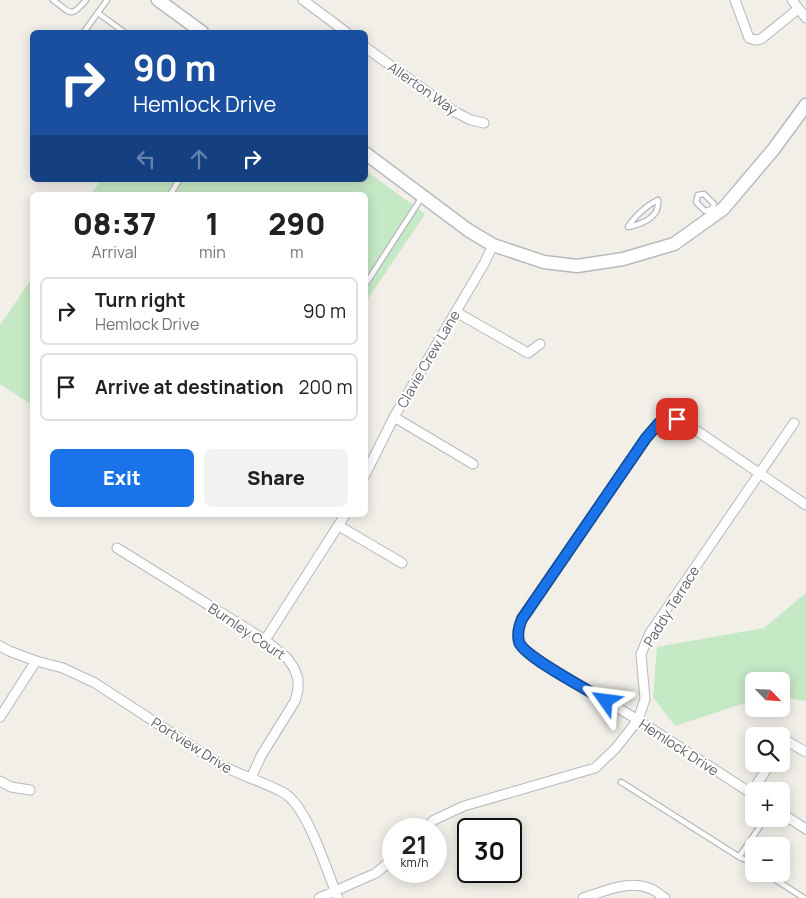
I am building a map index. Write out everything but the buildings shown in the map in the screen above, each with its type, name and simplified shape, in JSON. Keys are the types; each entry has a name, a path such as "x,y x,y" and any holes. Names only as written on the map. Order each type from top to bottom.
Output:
{"street":[{"path":"158,0 194,30"},
{"path":"303,0 342,30"},
{"path":"735,0 750,38 755,40 761,39 798,9"},
{"path":"792,0 806,18"},
{"name":"Allerton Way","path":"368,48 455,112 471,120 484,123"},
{"path":"368,155 468,230 493,245 544,262 577,266 624,259 674,244 714,212 722,210 773,150 806,105"},
{"name":"Clavie Crew Lane","path":"368,469 394,417 493,245"},
{"path":"456,312 528,353 540,344"},
{"path":"394,417 472,464"},
{"name":"Hemlock Drive","path":"745,789 638,720 543,664 519,643 518,630 522,619 646,438 659,423 677,419 687,424 806,505"},
{"name":"Paddy Terrace","path":"438,818 464,806 595,768 615,749 638,720 645,699 642,654 650,633 794,423"},
{"path":"265,640 343,517"},
{"path":"339,526 402,563"},
{"name":"Burnley Court","path":"118,548 265,640 291,663 298,679 295,701 261,756 251,778"},
{"name":"Portview Drive","path":"0,646 36,661 63,668 95,683 221,765 286,794 306,818 336,895"},
{"path":"0,717 36,661"},
{"path":"790,743 806,752"},
{"path":"0,781 11,787 30,790"},
{"path":"790,819 806,829"},
{"path":"320,898 336,895 382,868"},
{"path":"583,898 618,887 637,885 650,888 666,898"}],"lane":[{"path":"53,0 73,13 86,0"},
{"path":"85,30 107,0"},
{"path":"98,13 121,30"},
{"path":"368,279 422,196"},
{"path":"658,200 659,206 645,223 628,227 633,218 643,212 650,203 658,200"},
{"path":"621,782 745,859"},
{"path":"739,857 759,827"},
{"path":"779,882 804,898"}],"green space":[{"path":"368,172 425,214 368,299 368,192 92,192 100,182 368,182"},
{"path":"30,281 30,404 0,384 0,325"},
{"path":"806,593 806,701 790,698 790,672 745,672 745,703 675,726 653,697 657,647 764,628"}],"route":[{"path":"606,701 543,664 524,649 519,643 518,630 522,619 646,438 659,423 677,419"}]}
